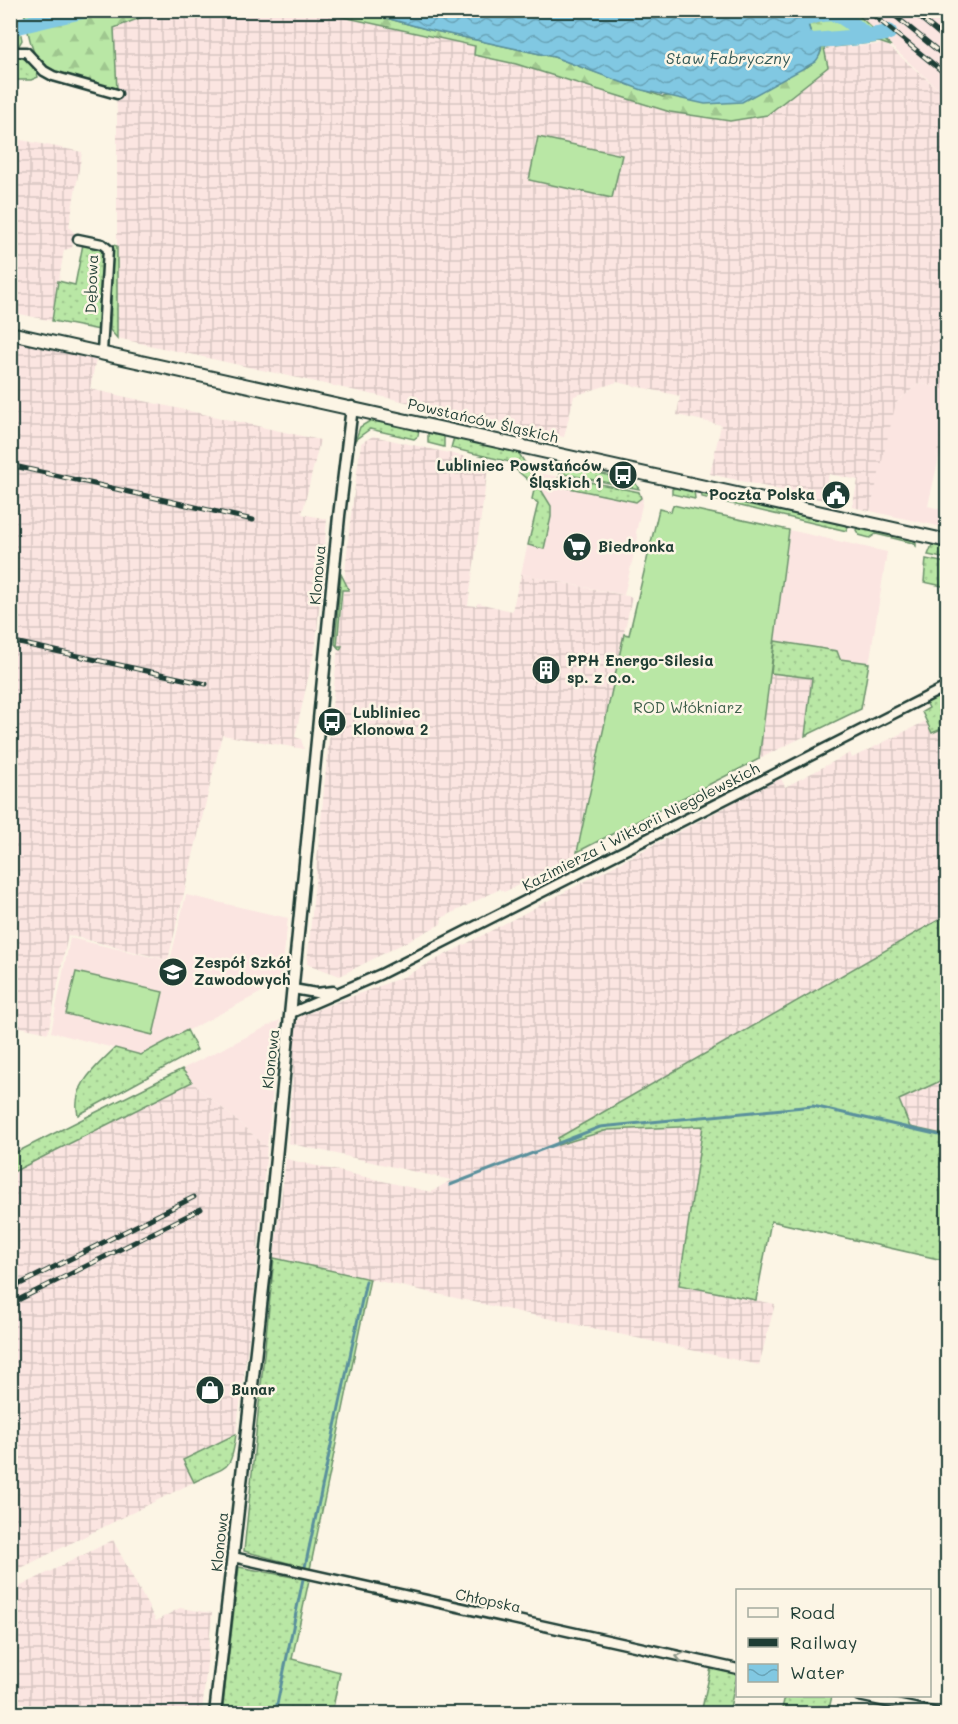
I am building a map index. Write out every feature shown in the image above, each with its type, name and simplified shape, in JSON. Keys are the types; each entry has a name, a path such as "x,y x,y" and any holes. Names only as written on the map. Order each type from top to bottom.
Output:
{"main road":[{"name":"Powstańców Śląskich","path":"10,333 948,541"}],"street":[{"path":"10,52 26,52 44,71 53,76 117,94"},
{"name":"Dębowa","path":"78,239 102,244 108,249 102,352"},
{"name":"Klonowa","path":"215,1713 291,1012 339,516 352,407"},
{"name":"Kazimierza i Wiktorii Niegolewskich","path":"345,989 381,974 948,686"},
{"path":"293,989 316,993 345,989"},
{"path":"291,1012 345,989"},
{"name":"Chłopska","path":"233,1557 736,1669"},
{"path":"868,1697 941,1713"}],"shaded area":[{"path":"158,11 316,11 476,46 474,55 516,64 670,112 767,115 828,67 823,48 886,44 947,97 947,390 919,383 896,403 870,511 852,507 858,480 829,474 823,500 710,474 721,425 677,415 680,396 617,382 574,396 564,437 117,338 117,116 114,27"},
{"path":"854,11 947,11 947,97 891,46"},
{"path":"11,138 82,152 69,227 75,234 72,248 64,250 52,321 11,312"},
{"path":"11,340 96,359 90,389 320,440 302,514 327,519 316,643 295,737 301,739 304,749 222,735 168,960 68,935 48,1033 11,1025"},
{"path":"919,383 947,390 947,409 928,506 947,511 947,528 870,511 891,415 896,403"},
{"path":"947,409 947,450 945,459 936,456"},
{"path":"373,436 489,462 468,605 476,606 478,603 512,611 521,574 632,597 575,858 504,892 500,889 442,918 441,924 340,976 307,964 350,522 361,443"},
{"path":"529,471 641,493 643,500 636,533 638,537 624,595 521,574 540,490"},
{"path":"789,530 887,552 862,709 805,736 812,678 771,673"},
{"path":"771,673 812,678 805,736 759,759"},
{"path":"926,721 932,733 946,727 948,731 947,915 558,1139 559,1145 608,1130 703,1126 679,1285 775,1304 759,1365 274,1258 286,1159 431,1192 451,1180 288,1143 296,1021 303,1015 403,977 781,778 785,787 850,753 852,758"},
{"name":"Zespół Szkół Zawodowych","path":"186,895 288,918 281,982 141,1055 51,1032 70,938 170,961"},
{"path":"280,1020 267,1147 192,1082 182,1069"},
{"path":"947,1078 947,1135 910,1127 899,1100"},
{"path":"192,1082 267,1147 253,1306 236,1434 183,1460 194,1482 11,1573 11,1173"},
{"path":"113,1540 156,1621 180,1608 212,1613 202,1713 11,1713 11,1591"}],"green space":[{"path":"11,11 16,11 22,40 18,47 11,49"},
{"path":"24,11 158,11 114,28 117,90 73,79 43,64 36,56 32,46"},
{"path":"316,11 361,11 426,29 554,57 663,97 807,67 820,54 822,42 821,38 812,37 804,11 854,11 891,46 879,42 824,48 828,67 767,115 730,121 670,112 516,64 474,55 475,46"},
{"path":"611,11 747,11 658,16"},
{"path":"11,56 20,57 29,62 35,68 38,77 31,80 11,80"},
{"path":"538,137 622,155 612,198 529,180"},
{"path":"83,244 99,248 104,254 100,330 52,321 58,281 75,285"},
{"path":"113,245 117,246 117,338 110,330"},
{"path":"373,419 419,430 418,436 414,439 370,429 356,439 360,427"},
{"path":"428,432 444,435 444,447 428,443"},
{"path":"454,437 514,450 520,455 551,506 544,549 528,545 538,503 532,499 535,486 514,468 514,463 451,448"},
{"path":"575,468 634,481 639,489 559,473"},
{"path":"560,476 639,492 641,498 636,502 560,486 557,480"},
{"path":"679,486 694,490 695,499 672,494 672,489"},
{"path":"701,491 848,524 847,531 702,497"},
{"name":"ROD Włókniarz","path":"673,505 789,530 759,759 577,852 624,634 629,635 659,509 671,512"},
{"path":"859,526 916,541 916,546 913,543 876,534 870,538 859,535 856,530"},
{"path":"932,545 947,548 947,559 928,555"},
{"path":"926,559 947,563 947,587 924,582"},
{"path":"341,574 349,590 342,590 337,646 342,646 340,650 335,644"},
{"path":"775,641 837,651 840,659 869,663 861,709 805,736 812,678 771,673"},
{"path":"947,691 947,731 946,727 932,733 922,712 929,708 926,702"},
{"path":"947,915 947,1078 899,1100 910,1127 947,1135 947,1261 771,1221 756,1300 679,1285 703,1126 608,1130 558,1145 558,1138"},
{"path":"76,972 163,992 153,1035 66,1014"},
{"path":"187,1030 197,1050 78,1115 78,1095 82,1086 93,1070 115,1048 141,1055"},
{"path":"182,1069 192,1082 11,1173 11,1155"},
{"path":"274,1258 370,1279 310,1569 244,1551"},
{"path":"236,1434 232,1456 226,1467 194,1482 183,1460"},
{"path":"239,1567 309,1580 292,1659 340,1672 332,1713 222,1713"},
{"path":"711,1668 736,1674 729,1713 701,1713"},
{"path":"785,1697 832,1697 828,1713 781,1713"}],"water":[{"name":"Staw Fabryczny","path":"361,11 611,11 683,16 804,11 812,37 821,38 821,50 815,62 742,102 705,104 642,90 554,57 426,29"}],"waterway":[{"path":"10,28 86,10"},
{"path":"807,18 826,14 839,15 865,35"},
{"path":"801,42 862,37 889,32"},
{"path":"450,1185 600,1127 813,1106 948,1137"},
{"path":"305,1567 366,1281"},
{"path":"275,1714 303,1579"}],"railway":[{"path":"867,10 948,76"},
{"path":"888,10 948,59"},
{"path":"911,10 948,41"},
{"path":"929,10 948,26"},
{"path":"10,465 253,520"},
{"path":"10,641 206,684"},
{"path":"10,1289 194,1197"},
{"path":"10,1304 201,1209"}],"place":[{"name":"Lubliniec Powstańców Śląskich 1","path":"623,475"},
{"name":"Poczta Polska","path":"836,495"},
{"name":"Biedronka","path":"577,547"},
{"name":"PPH Energo-Silesia sp. z o.o.","path":"546,670"},
{"name":"Lubliniec Klonowa 2","path":"332,722"},
{"name":"Zespół Szkół Zawodowych","path":"173,972"},
{"name":"Bunar","path":"210,1390"}]}
